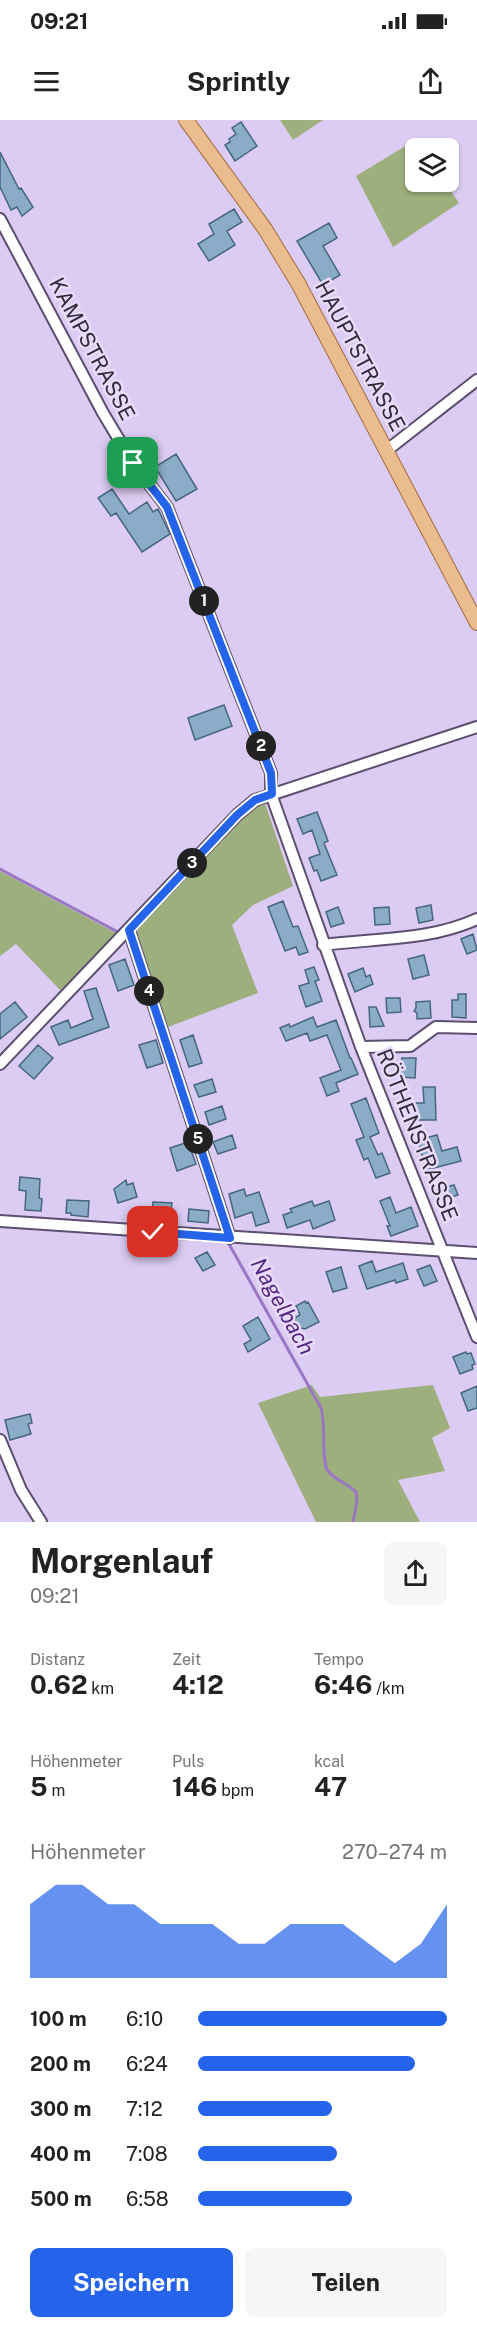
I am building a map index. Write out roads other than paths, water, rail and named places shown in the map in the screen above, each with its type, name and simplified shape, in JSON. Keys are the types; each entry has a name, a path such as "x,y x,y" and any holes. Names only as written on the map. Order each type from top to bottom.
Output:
{"main road":[{"name":"HAUPTSTRASSE","path":"186,120 265,229 298,283 477,623"}],"street":[{"name":"KAMPSTRASSE","path":"0,219 103,412 133,463 167,507 271,773 272,794"},
{"path":"386,451 477,380"},
{"path":"0,1064 237,815 255,800 477,728"},
{"name":"RÖTHENSTRASSE","path":"272,794 323,945 361,1047 477,1337"},
{"path":"323,945 424,936 448,931 477,919"},
{"path":"129,930 230,1238"},
{"name":"RÖTHENSTRASSE","path":"361,1047 410,1046 436,1027 477,1028"},
{"path":"0,1221 477,1253"},
{"path":"0,1440 21,1490 41,1522"}],"waterway":[{"name":"Nagelbach","path":"0,869 118,932 123,927"},
{"name":"Nagelbach","path":"229,1244 321,1408 324,1452 328,1471 356,1492 357,1502 353,1522"}]}
